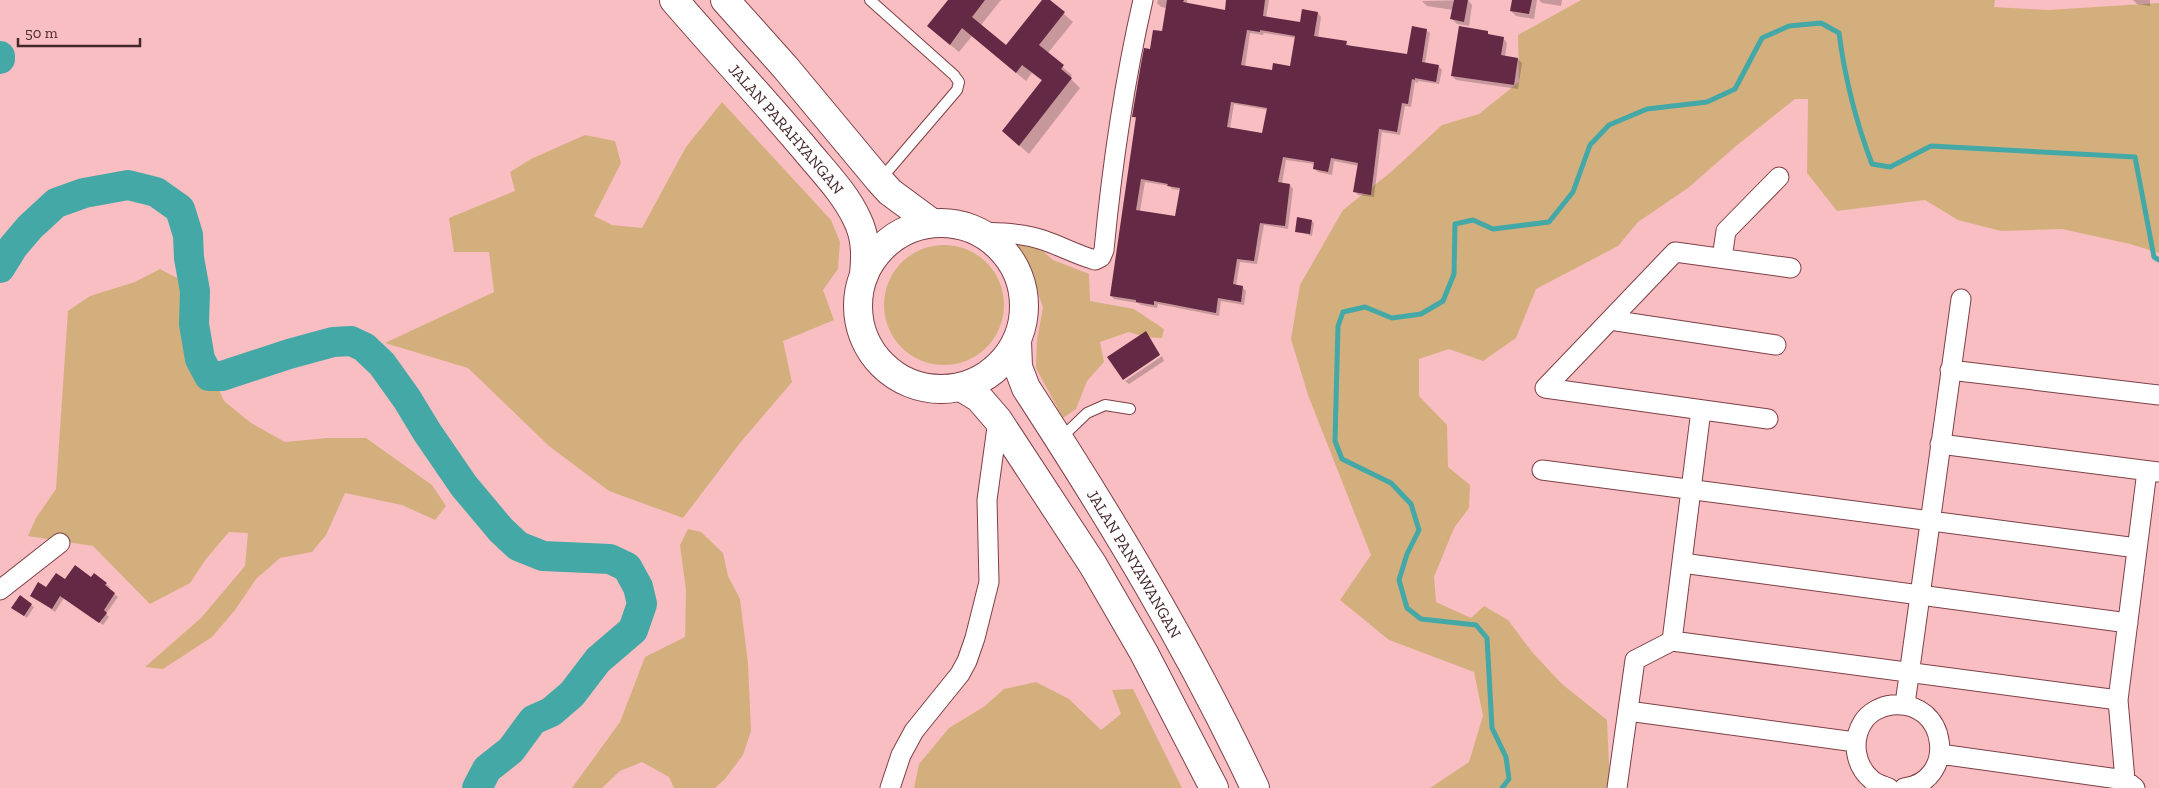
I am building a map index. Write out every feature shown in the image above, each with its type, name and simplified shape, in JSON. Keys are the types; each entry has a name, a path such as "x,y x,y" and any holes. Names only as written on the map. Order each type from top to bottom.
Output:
{"main road":[{"name":"JALAN PARAHYANGAN","path":"674,0 771,108 840,192 857,218 864,236 866,251 864,275"},
{"path":"725,0 785,67 890,192 932,223"},
{"path":"932,223 957,224 980,232 1000,247 1015,268 1023,292 1024,317 1017,341 1003,362 984,377 961,386 936,389 910,383 888,370 871,350 861,326 859,300 864,275 875,255 891,239 910,228 932,223"},
{"name":"JALAN PANYAWANGAN","path":"1017,341 1018,367 1021,379 1110,520 1160,607 1233,742 1255,788"},
{"path":"961,386 978,398 998,420 1093,565 1144,652 1214,788"}],"street":[{"path":"980,232 1021,234 1044,240 1077,255 1095,260 1101,257 1104,250 1125,85 1143,0"},
{"path":"1722,258 1726,231 1779,177"},
{"path":"1768,419 1545,388 1675,252 1791,268"},
{"path":"1905,704 1960,299"},
{"path":"1610,320 1776,345"},
{"path":"1950,370 2159,395"},
{"path":"1672,641 1700,410"},
{"path":"890,788 901,754 914,731 960,674 976,638 989,582 987,500 998,420"},
{"path":"1940,444 2153,471 2137,548 2118,700 2130,784 1940,754"},
{"path":"1542,470 2137,548"},
{"path":"0,590 60,543"},
{"path":"1682,563 2128,623"},
{"path":"1617,788 1635,660 1672,641 2118,700"},
{"path":"1889,788 1873,781 1859,764 1855,742 1863,721 1882,706 1905,704 1925,713 1938,732 1940,754 1931,774 1914,787 1904,788"},
{"path":"1628,711 1855,742"}],"lane":[{"path":"870,0 954,75 959,82 957,90 879,180"},
{"path":"1059,440 1087,413 1105,405 1130,409"}],"shaded area":[{"path":"1581,0 1995,0 1994,7 2048,10 2159,3 2159,253 2130,244 2062,229 2001,231 1958,220 1925,200 1837,211 1807,173 1808,99 1795,99 1736,146 1688,188 1638,222 1618,246 1536,289 1516,338 1483,361 1449,349 1419,359 1419,396 1447,425 1448,467 1470,485 1469,508 1454,528 1434,577 1436,602 1471,618 1484,606 1508,620 1532,652 1562,684 1607,720 1610,788 1430,788 1469,762 1483,716 1474,672 1389,640 1340,600 1371,555 1308,395 1291,339 1300,285 1343,210 1391,172 1442,125 1479,114 1519,82 1518,35"},
{"path":"722,102 831,220 840,242 838,269 823,290 834,320 783,341 792,382 740,443 683,518 609,491 549,446 468,368 385,343 494,292 489,252 454,252 449,218 515,191 510,172 531,159 585,135 615,141 621,163 594,216 612,225 642,228 686,147"},
{"path":"1014,243 1036,245 1053,260 1089,274 1090,301 1134,309 1164,329 1162,338 1145,337 1129,332 1100,342 1104,362 1087,381 1076,409 1063,418 1036,368 1037,340 1043,307 1031,273"},
{"path":"944,245 956,246 967,250 977,255 986,263 994,272 999,282 1003,293 1003,317 999,328 994,338 986,347 977,355 967,360 956,364 944,365 932,364 921,360 911,355 902,347 894,338 889,328 885,317 884,305 885,293 889,282 894,272 902,263 911,255 921,250 932,246"},
{"path":"160,269 179,279 200,347 224,401 251,423 285,442 327,438 366,438 432,485 446,506 435,520 402,505 345,493 326,535 312,552 280,558 256,579 235,610 212,637 163,669 145,667 201,618 245,566 248,533 229,532 206,559 190,583 150,604 93,546 28,536 36,518 56,489 68,311 90,296 135,282"},
{"path":"688,529 701,532 723,553 728,576 740,599 748,663 751,731 743,755 725,779 715,788 674,788 669,777 642,762 620,771 602,788 572,788 620,722 645,657 685,637 686,590 680,545"},
{"path":"1036,682 1069,699 1101,730 1121,714 1112,690 1133,689 1182,788 914,788 919,764 949,728 985,706 1004,689"}],"building":[{"path":"948,0 985,0 972,17 1006,45 1042,0 1050,0 1065,12 1039,45 1064,65 1061,69 1072,78 1019,146 1002,131 1042,80 1022,65 1016,73 962,28 950,45 927,26"},
{"path":"1167,0 1184,0 1183,2 1225,10 1226,0 1265,0 1263,16 1300,22 1302,9 1318,12 1314,36 1347,41 1346,45 1407,54 1412,26 1427,29 1422,62 1439,65 1436,82 1412,79 1408,104 1402,103 1397,132 1379,129 1371,195 1353,192 1358,163 1331,158 1328,172 1313,169 1314,162 1283,157 1278,182 1290,184 1285,226 1260,223 1254,261 1237,259 1233,284 1243,286 1241,302 1218,298 1216,313 1154,301 1154,305 1110,296 1136,117 1132,117 1144,48 1150,49 1153,30 1162,31","holes":["1247,30 1260,32 1260,30 1295,36 1290,66 1273,63 1272,70 1241,65","1231,102 1267,108 1262,133 1227,127","1141,179 1180,188 1175,216 1136,210"]},
{"path":"1454,0 1468,0 1464,22 1450,19"},
{"path":"1512,0 1532,0 1529,14 1510,11"},
{"path":"1459,26 1488,31 1488,34 1504,37 1501,55 1518,58 1514,85 1451,76"},
{"path":"1297,217 1312,220 1310,234 1295,232"},
{"path":"1146,331 1160,355 1123,380 1107,357"},
{"path":"75,565 91,577 94,573 107,583 105,585 115,593 104,610 107,613 99,623 60,596 52,609 30,596 38,582 46,587 56,573 65,579"},
{"path":"20,595 32,604 24,616 11,608"}],"waterway":[{"path":"1502,788 1509,779 1506,757 1492,728 1487,638 1476,625 1421,619 1407,608 1399,580 1407,554 1419,530 1411,504 1391,483 1342,459 1335,441 1338,326 1343,312 1365,307 1392,318 1421,314 1443,301 1454,274 1455,224 1473,220 1493,229 1549,222 1573,192 1590,145 1609,125 1647,109 1707,102 1735,89 1762,38 1789,26 1821,23 1839,33 1844,67 1852,100 1872,164 1890,167 1931,146 2135,157 2154,257 2159,260"},
{"path":"0,268 13,247 30,227 56,203 84,193 128,185 156,192 180,209 188,235 189,258 195,291 194,324 200,359 209,376 222,376 333,342 351,341 364,347 382,364 464,486 501,530 518,546 543,556 610,559 627,567 638,587 642,604 633,630 598,660 572,694 551,712 533,720 511,750 487,769 477,788"}]}
